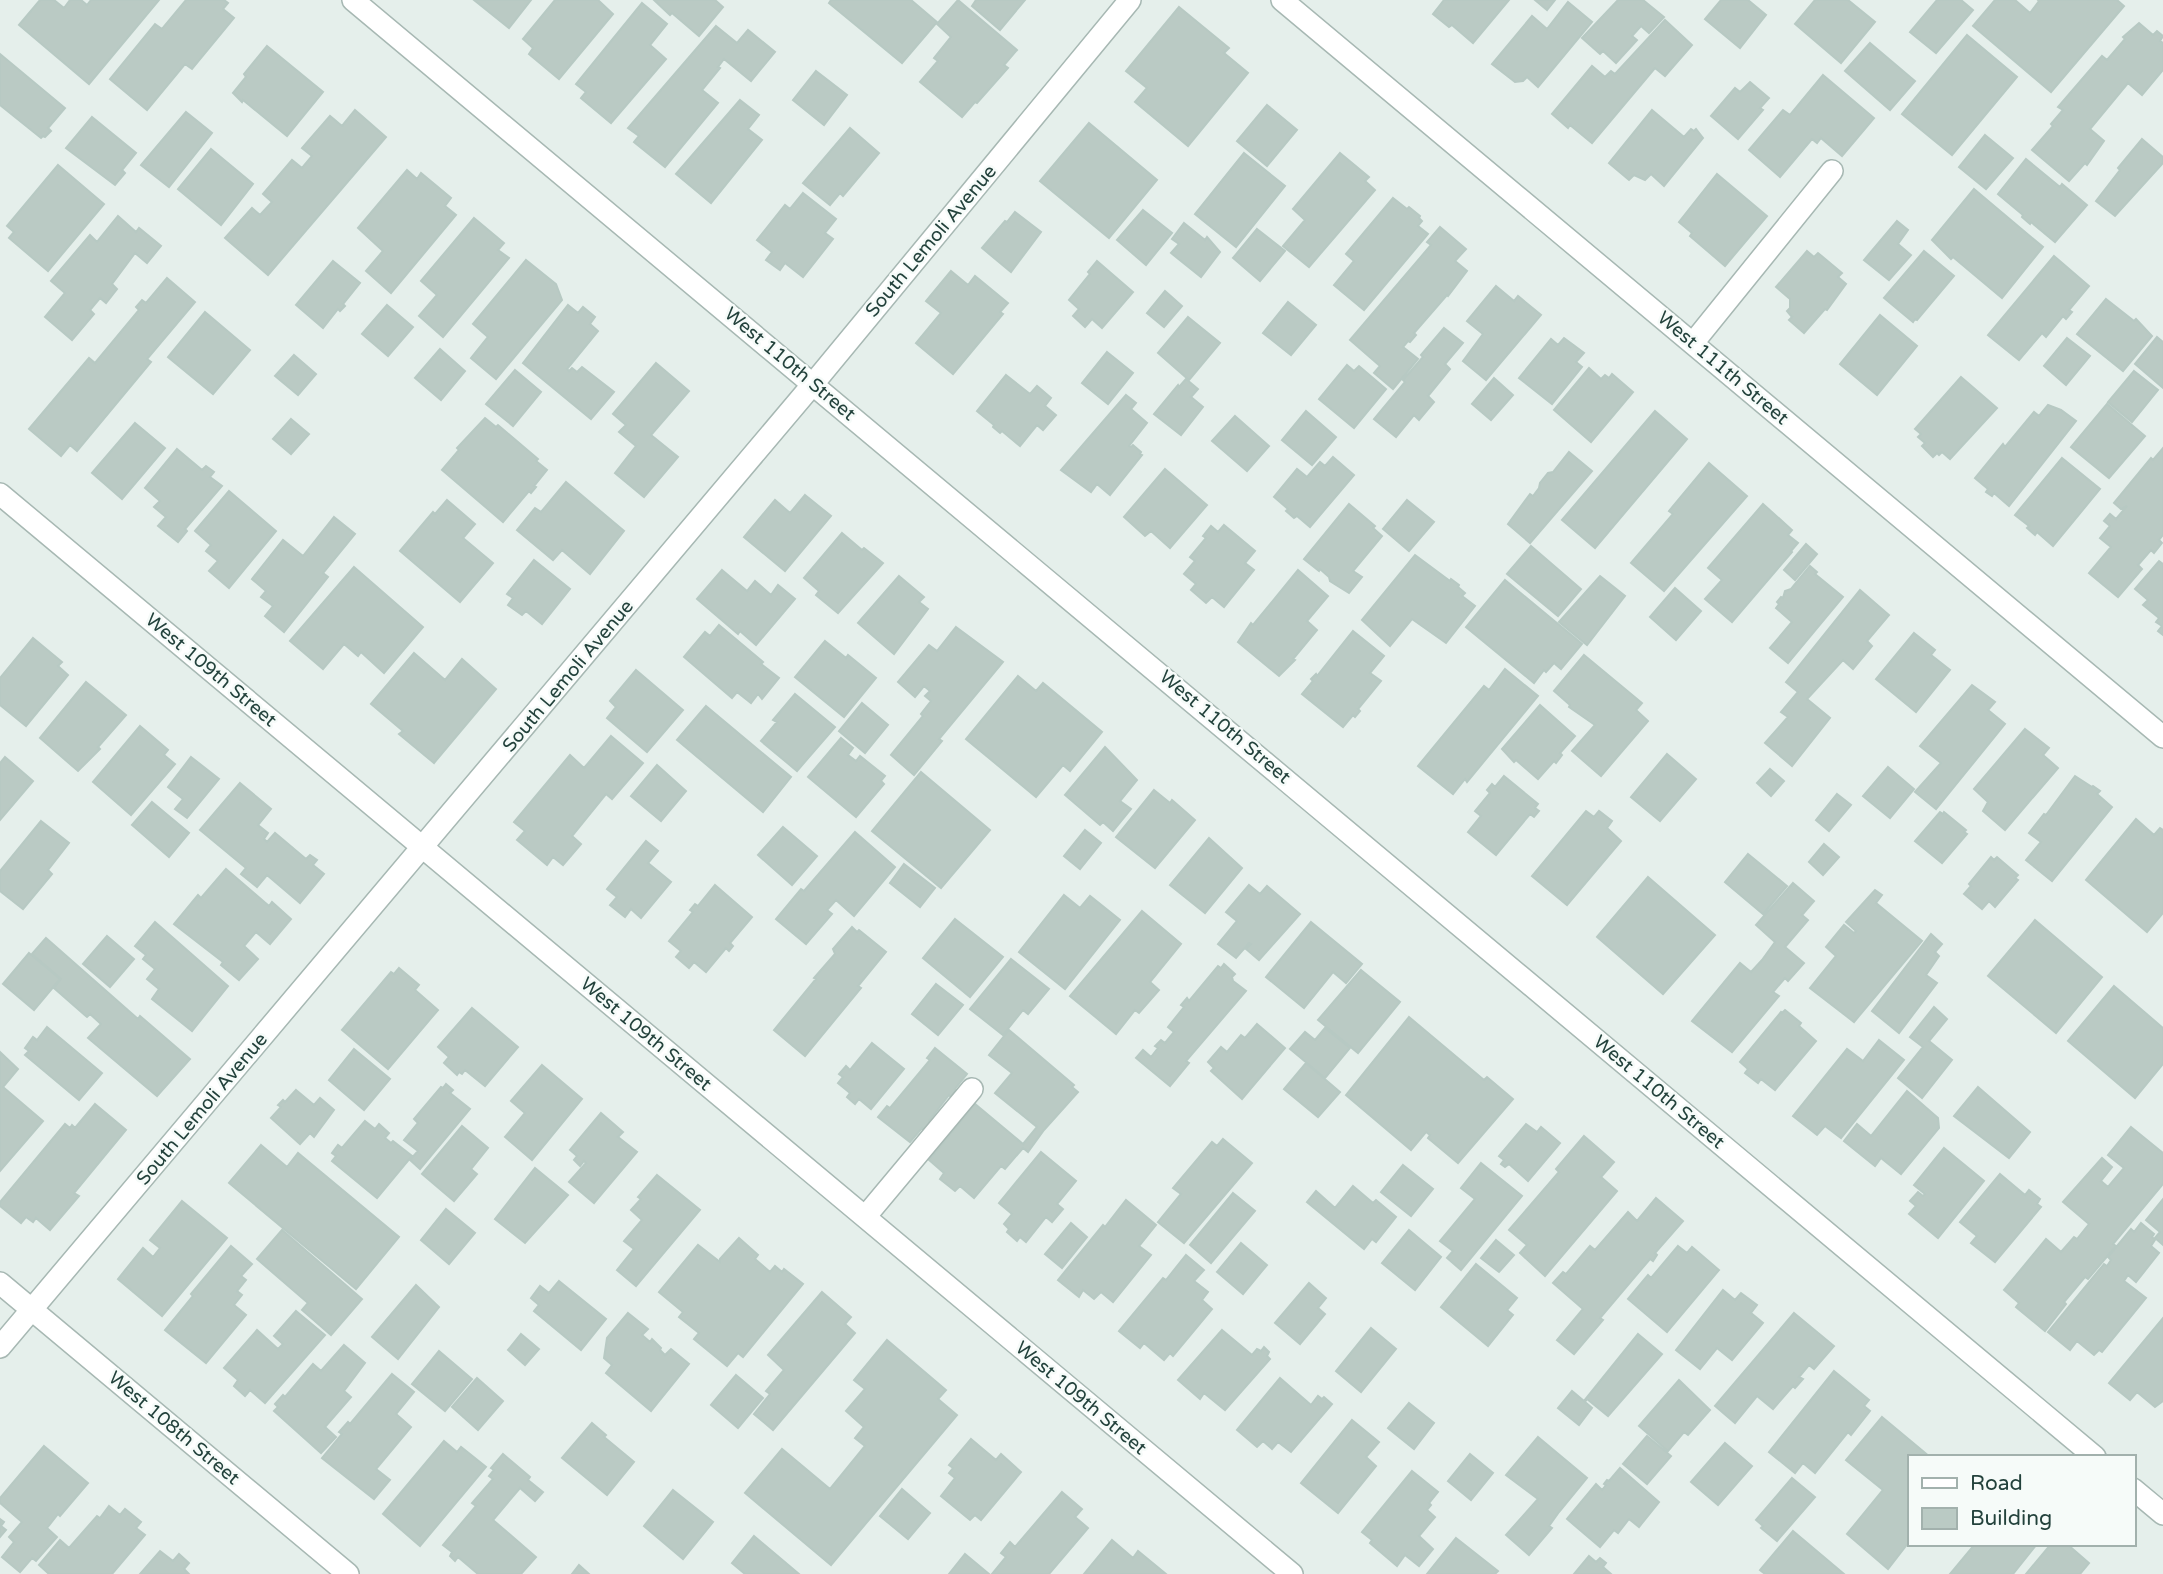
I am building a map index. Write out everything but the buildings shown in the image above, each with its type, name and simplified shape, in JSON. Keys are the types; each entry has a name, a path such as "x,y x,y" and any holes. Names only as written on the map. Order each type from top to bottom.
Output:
{"street":[{"name":"West 110th Street","path":"353,0 2093,1455"},
{"name":"South Lemoli Avenue","path":"0,1347 424,848 1130,0"},
{"name":"West 111th Street","path":"1282,0 2163,737"},
{"path":"1693,343 1832,171"},
{"name":"West 109th Street","path":"0,494 1292,1574"},
{"path":"865,1217 972,1089"},
{"name":"West 108th Street","path":"0,1283 348,1574"},
{"path":"2135,1491 2163,1514"}]}
